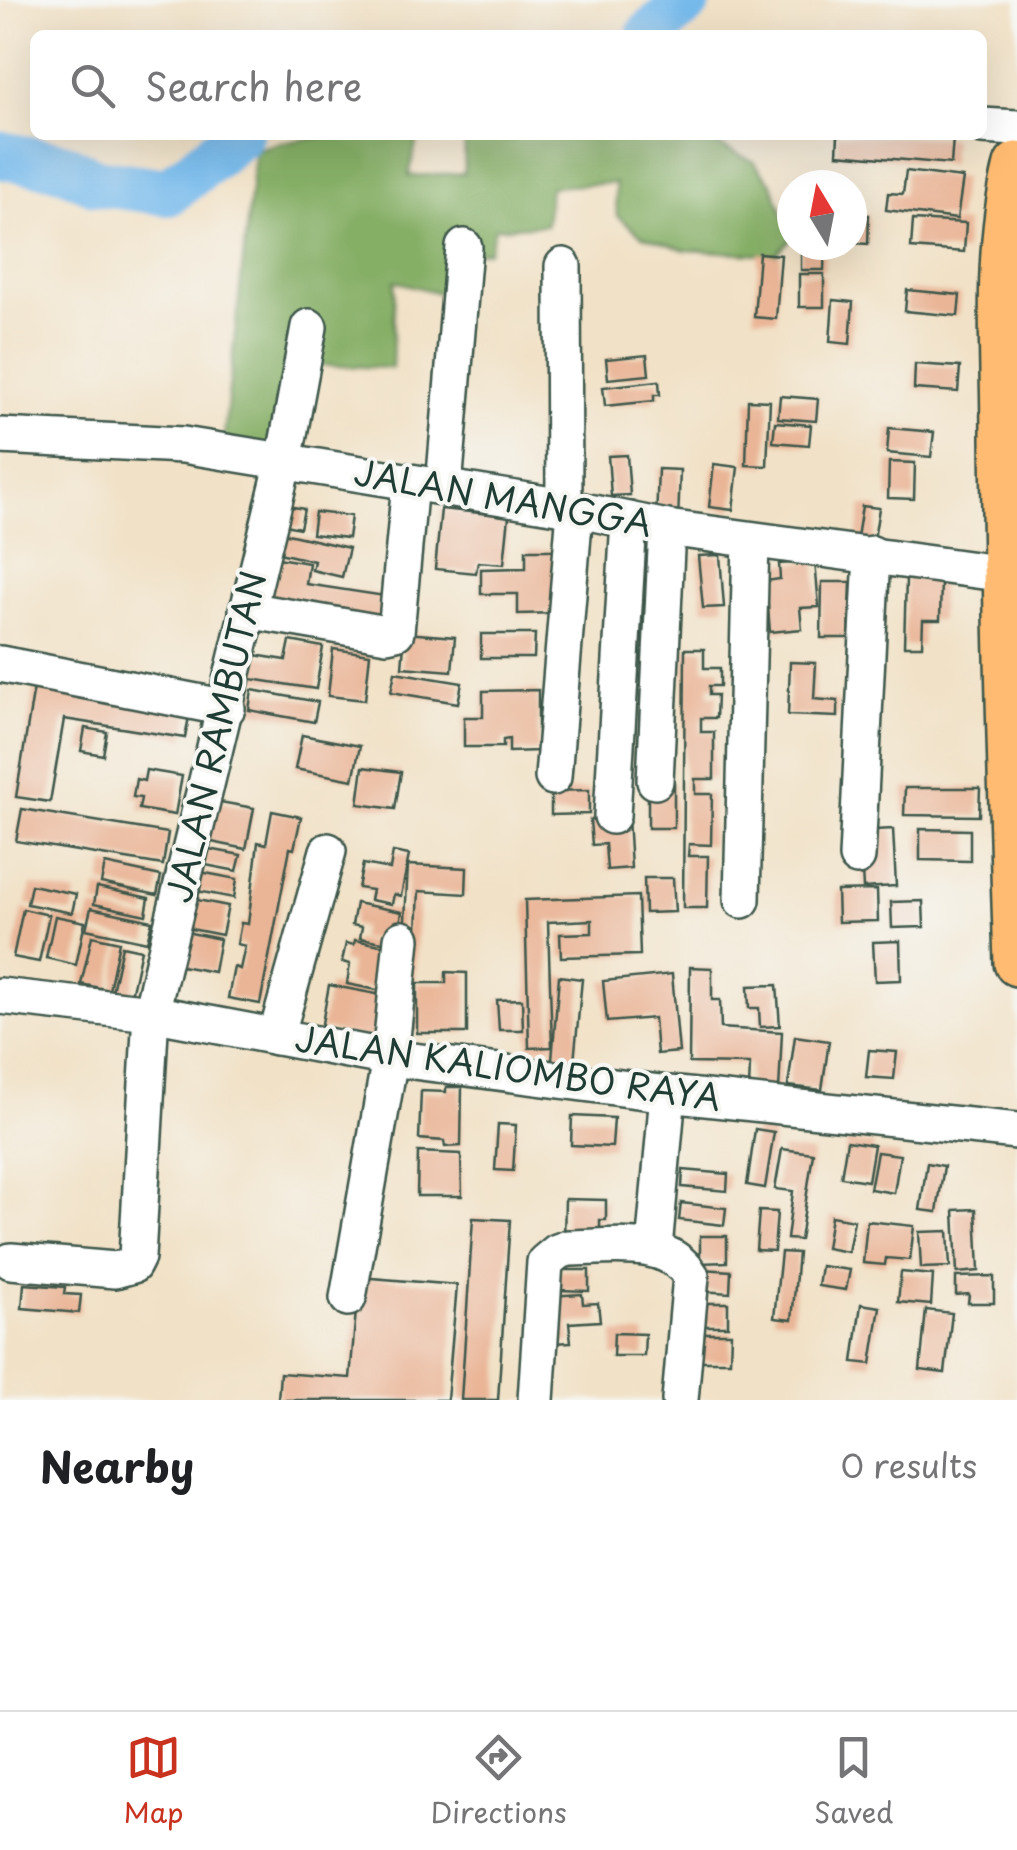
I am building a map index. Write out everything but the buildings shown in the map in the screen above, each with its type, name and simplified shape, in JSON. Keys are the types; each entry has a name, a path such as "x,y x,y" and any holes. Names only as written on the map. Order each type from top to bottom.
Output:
{"main road":[{"path":"1017,165 1003,234 1005,574 1013,734 1017,963"}],"street":[{"path":"987,126 1017,128"},
{"path":"247,610 387,634 396,632 427,485 464,247"},
{"path":"553,778 570,508 563,266"},
{"name":"JALAN RAMBUTAN","path":"11,1261 115,1270 133,1265 138,1246 151,1014 284,461 309,326"},
{"name":"JALAN MANGGA","path":"0,436 182,445 570,508 667,528 1005,574"},
{"path":"612,816 629,520"},
{"path":"655,780 667,528"},
{"path":"742,900 751,540"},
{"path":"856,856 872,554"},
{"path":"0,664 227,708"},
{"path":"276,1037 328,851"},
{"path":"348,1298 390,1058 402,938"},
{"name":"JALAN KALIOMBO RAYA","path":"0,996 151,1014 390,1058 668,1094 1017,1131"},
{"path":"654,1248 668,1094"},
{"path":"536,1400 545,1262 568,1248 654,1248 675,1258 690,1276 680,1400"}],"green space":[{"path":"299,140 417,140 409,176 464,173 465,140 707,140 753,161 772,184 777,198 777,253 685,250 642,236 617,216 615,183 550,187 546,225 495,228 489,251 450,254 442,294 395,281 392,368 308,365 295,461 222,455 255,150"}],"waterway":[{"path":"655,30 688,0"},
{"path":"0,155 62,166 96,182 168,192 233,140"}]}
